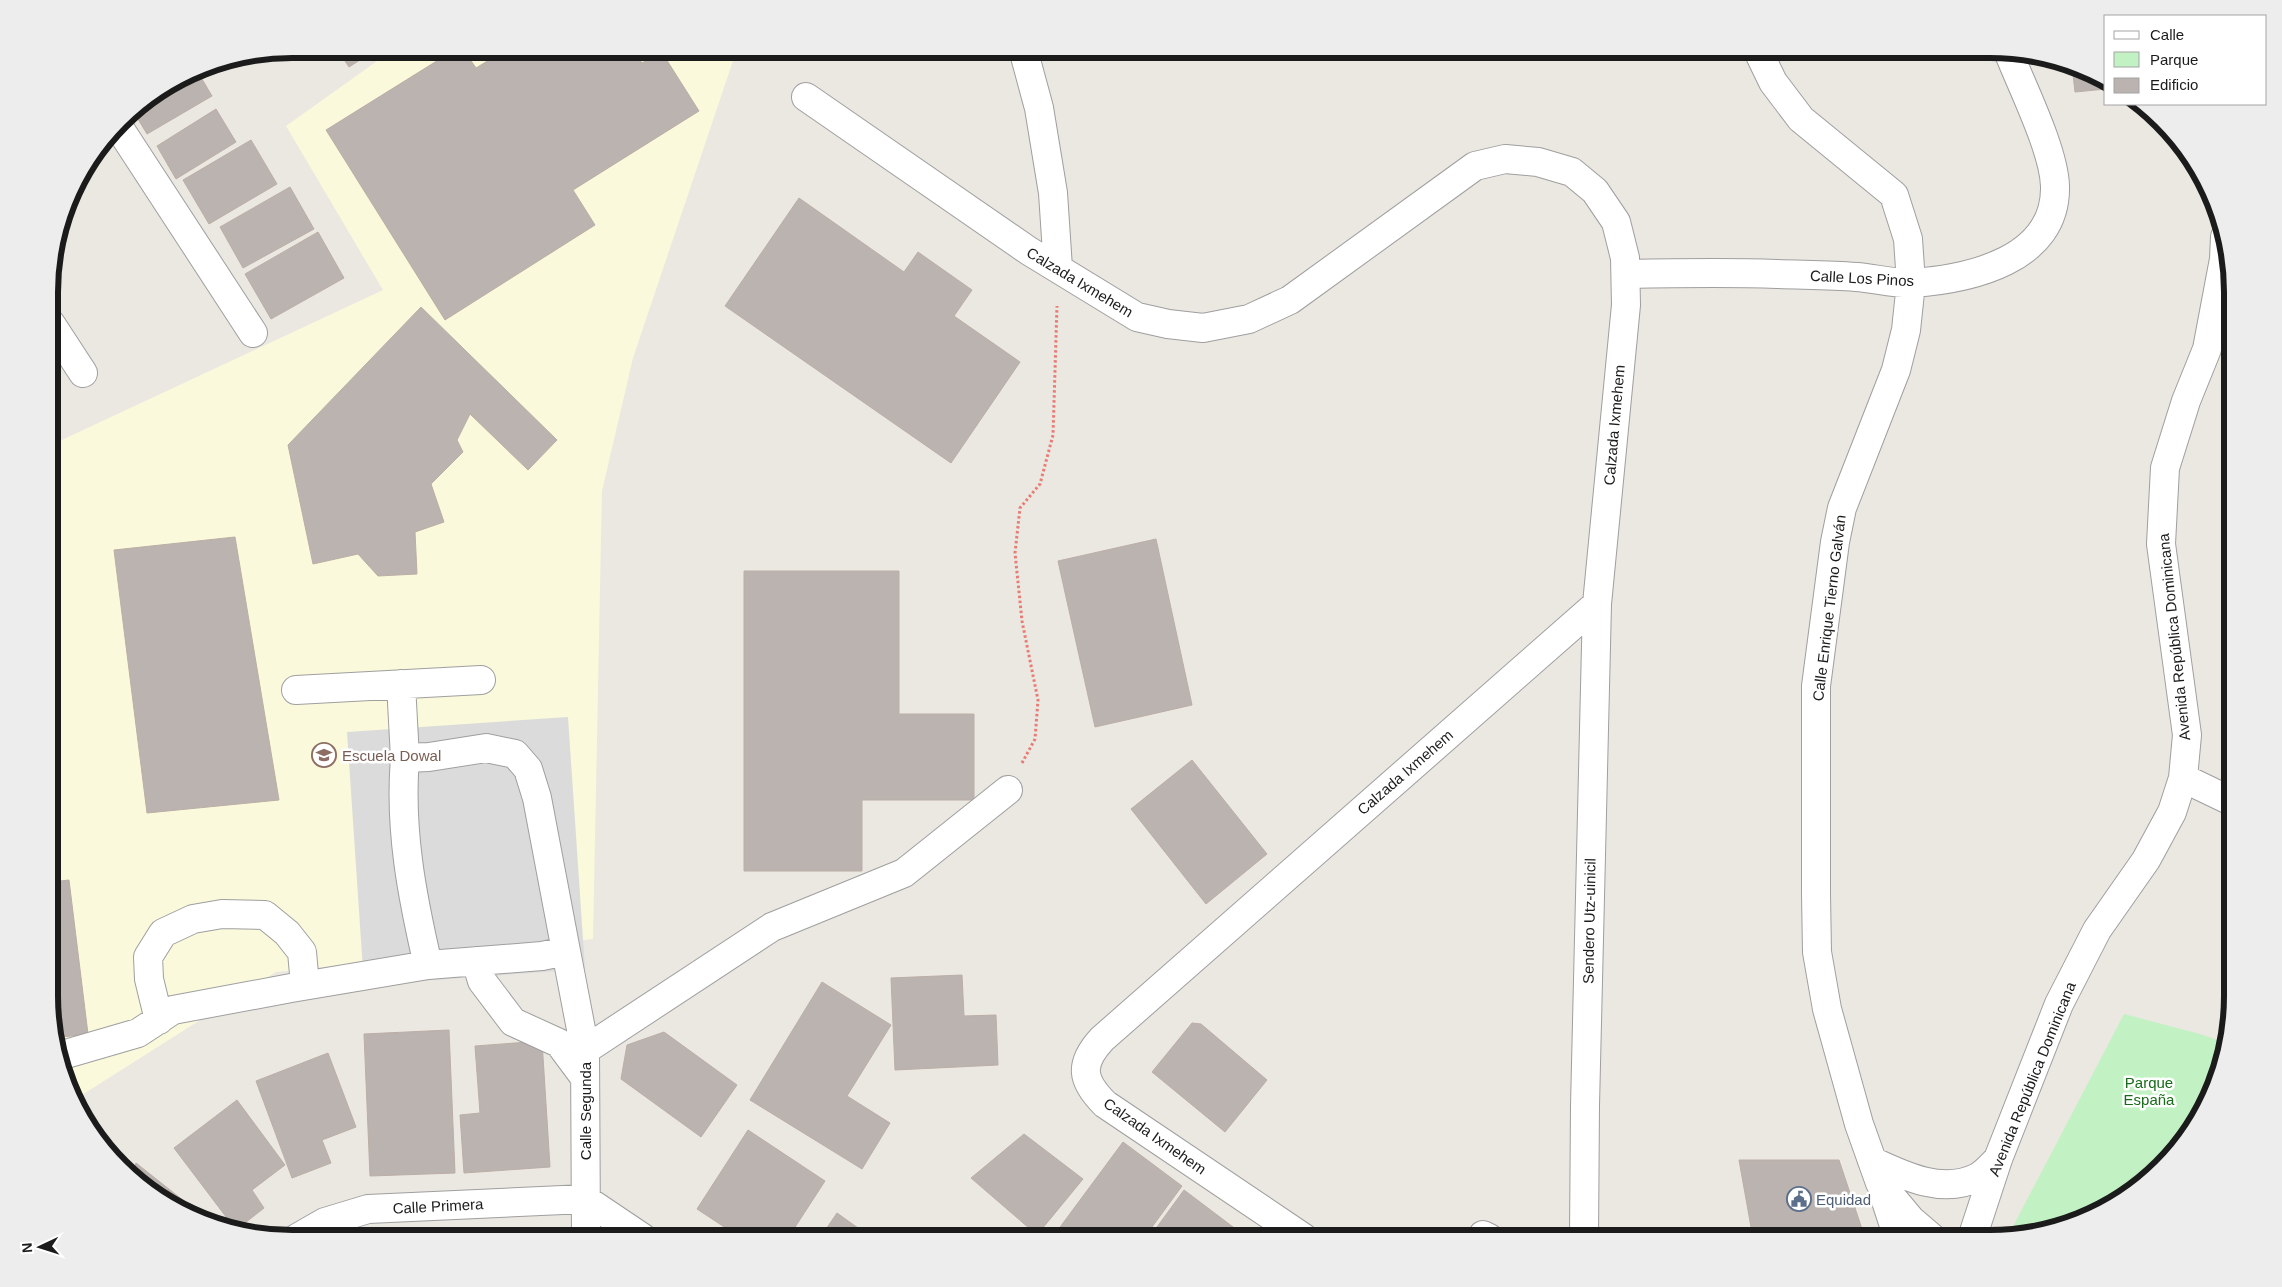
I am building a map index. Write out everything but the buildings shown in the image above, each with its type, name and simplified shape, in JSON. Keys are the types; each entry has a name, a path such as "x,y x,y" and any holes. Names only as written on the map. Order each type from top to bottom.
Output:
{"street":[{"path":"1025,58 1039,108 1053,194 1058,268"},
{"name":"Calle Enrique Tierno Galván","path":"1761,58 1773,82 1801,119 1894,195 1908,239 1911,283 1906,330 1896,370 1842,508 1835,542 1816,686 1817,952 1827,1009 1859,1124 1876,1172 1911,1220 1923,1230"},
{"name":"Calle Los Pinos","path":"1626,274 1741,273 1856,277 1911,283 1972,274 2007,261 2032,244 2050,219 2055,186 2048,150 2011,59"},
{"name":"Calzada Ixmehem","path":"806,97 1029,252 1137,317 1168,324 1204,328 1248,319 1290,300 1474,166 1505,159 1538,162 1572,172 1595,191 1616,222 1625,258 1626,305 1597,604 1102,1039 1086,1060 1085,1072 1089,1085 1105,1104 1292,1230"},
{"path":"121,131 252,333"},
{"name":"Avenida República Dominicana","path":"1975,1230 1998,1159 2059,1004 2097,930 2151,852 2172,812 2183,778 2187,735 2161,544 2165,468 2186,401 2207,349 2223,266"},
{"path":"58,334 84,373"},
{"name":"Sendero Utz-uinicil","path":"1584,1230 1585,1106 1597,604"},
{"path":"296,690 481,680"},
{"path":"402,684 405,758 403,826 413,902 428,965"},
{"name":"Calle Segunda","path":"405,758 429,757 486,748 515,754 528,769 537,798 584,1050 586,1230"},
{"path":"2183,778 2224,798"},
{"path":"584,1050 772,927 904,873 1008,790"},
{"path":"159,1020 149,979 148,957 163,933 193,919 222,914 265,915 287,933 302,952 305,985"},
{"path":"65,1054 138,1033 173,1010 305,985 428,965 542,956 566,951"},
{"path":"476,961 482,981 513,1022 559,1043 585,1078"},
{"path":"1895,1230 1876,1172 1935,1184 1958,1182 1978,1177 1998,1159"},
{"path":"585,1199 632,1230"},
{"name":"Calle Primera","path":"311,1230 325,1222 368,1209 585,1199"}],"path":[{"path":"1008,790 1035,739 1038,700 1022,621 1015,553 1020,508 1040,484 1054,434 1058,268"}],"shaded area":[{"name":"Escuela Dowal","path":"381,58 734,58 633,358 602,491 593,939 276,972 80,1096 65,1056 58,1010 58,567 61,566 58,544 58,442 383,290 286,126"},
{"path":"568,717 585,969 364,985 347,732"}],"green space":[{"name":"Parque España","path":"2124,1014 2220,1041 2207,1085 2193,1112 2176,1138 2145,1171 2120,1190 2080,1212 2051,1222 2012,1228"}],"place":[{"name":"Escuela Dowal","path":"324,755"},
{"name":"Equidad","path":"1799,1199"}]}
